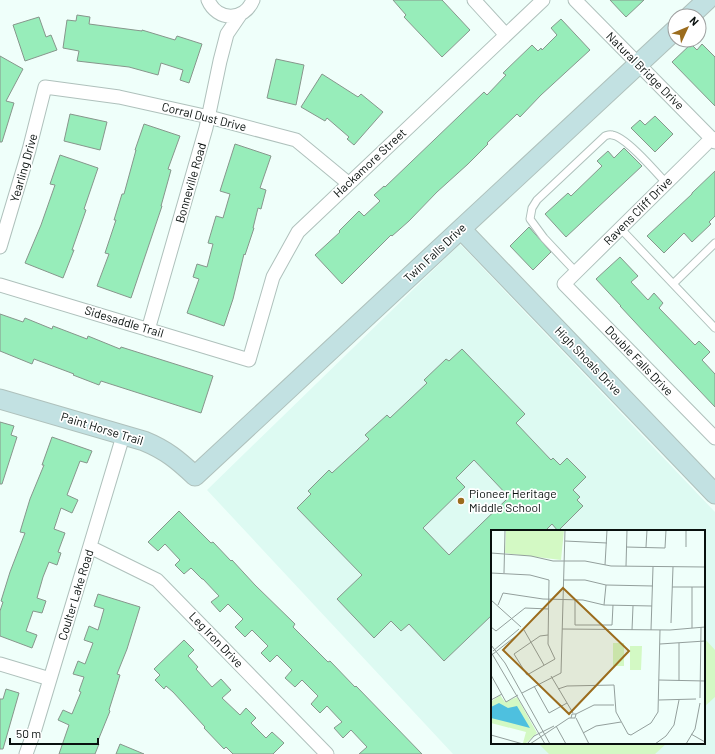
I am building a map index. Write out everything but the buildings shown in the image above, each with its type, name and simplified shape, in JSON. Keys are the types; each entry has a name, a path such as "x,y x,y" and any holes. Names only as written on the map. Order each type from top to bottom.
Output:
{"street":[{"name":"Bonneville Road","path":"148,330 209,117 227,34 240,15 247,9 252,0"},
{"path":"474,0 506,35"},
{"name":"Hackamore Street","path":"248,360 274,277 298,232 348,183 543,0"},
{"name":"Natural Bridge Drive","path":"575,0 713,140"},
{"path":"698,8 707,0"},
{"path":"206,1 223,15 230,17 240,15"},
{"name":"Bonneville Road","path":"223,15 227,34"},
{"name":"Twin Falls Drive","path":"195,476 667,38"},
{"name":"Corral Dust Drive","path":"45,87 119,97 209,117 296,140 348,183"},
{"name":"Yearling Drive","path":"0,247 30,150 45,87"},
{"name":"Ravens Cliff Drive","path":"564,284 666,183 713,140"},
{"name":"High Shoals Drive","path":"461,228 715,494"},
{"name":"Sidesaddle Trail","path":"0,284 248,360"},
{"name":"Double Falls Drive","path":"564,284 715,438"},
{"name":"Paint Horse Trail","path":"0,399 158,447 177,459 195,476"},
{"name":"Coulter Lake Road","path":"26,754 35,729 123,436"},
{"name":"Leg Iron Drive","path":"90,547 157,580 327,754"},
{"path":"0,664 50,679"}],"lane":[{"path":"576,272 544,238 530,219 532,208 537,200 605,136 612,134 622,139 632,148 666,183"},
{"path":"620,228 674,283 715,328"},
{"path":"674,283 715,243"}],"shaded area":[{"name":"Pioneer Heritage Middle School","path":"460,244 715,512 715,754 453,754 207,490"}],"green space":[{"path":"705,639 715,650 715,697 705,706"},
{"path":"539,744 666,744 655,754 549,754"}],"place":[{"name":"Pioneer Heritage Middle School","path":"461,501"}]}
